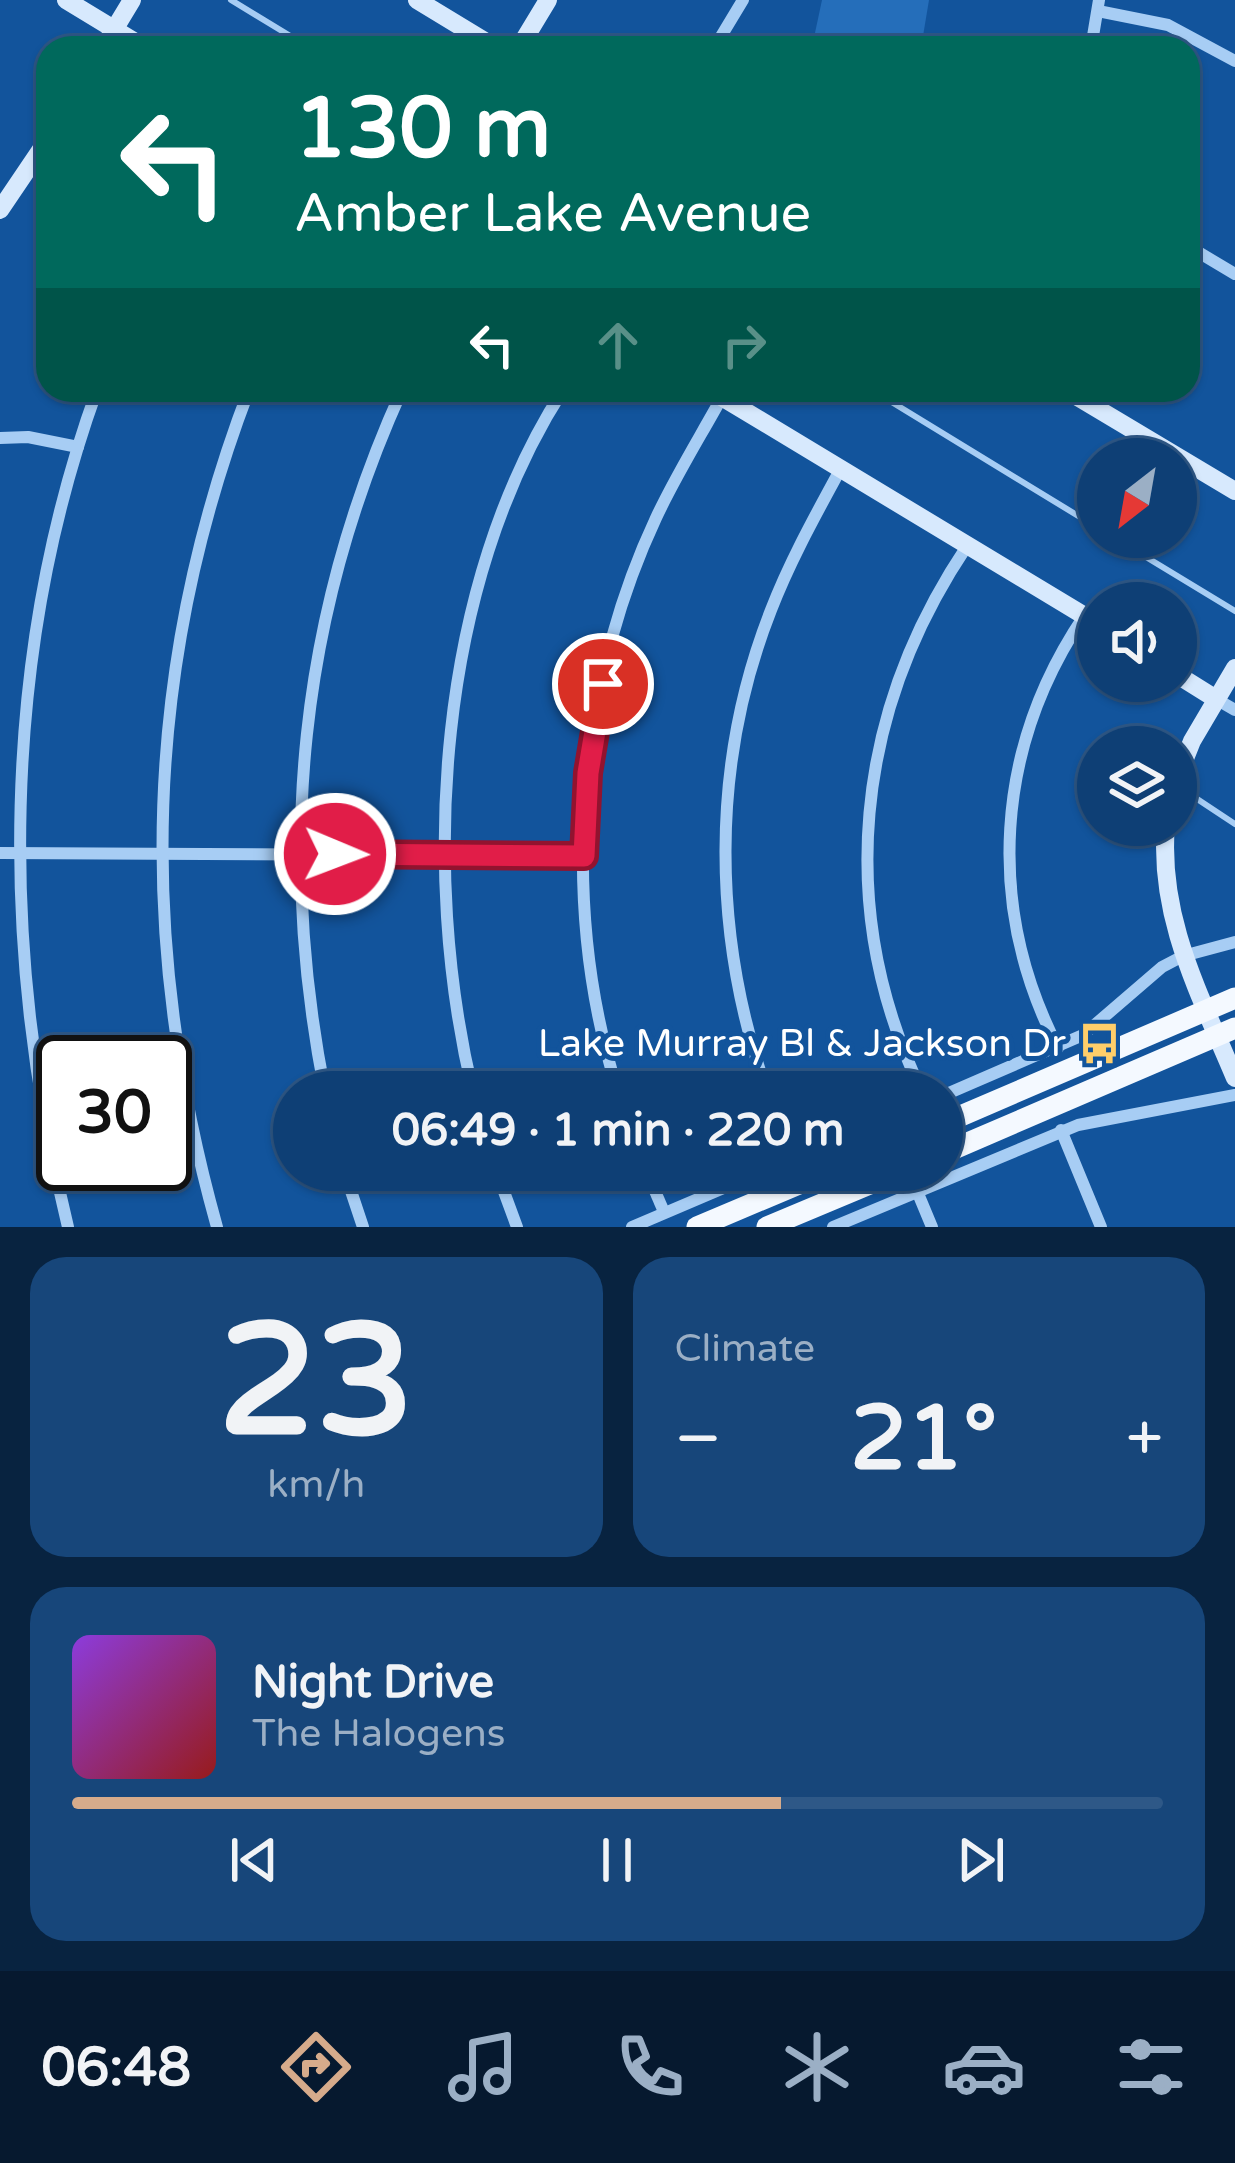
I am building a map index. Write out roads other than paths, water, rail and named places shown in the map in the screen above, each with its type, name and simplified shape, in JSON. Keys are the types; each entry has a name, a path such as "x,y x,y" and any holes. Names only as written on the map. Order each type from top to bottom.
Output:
{"main road":[{"path":"963,1115 1235,998"},
{"path":"963,1145 1226,1032"},
{"path":"697,1227 782,1191"},
{"path":"766,1227 853,1191"}],"street":[{"path":"66,0 125,36"},
{"path":"110,36 132,0"},
{"path":"417,0 476,36"},
{"path":"526,36 548,0"},
{"path":"721,36 742,0"},
{"path":"1093,36 1098,6 1168,25 1188,36"},
{"path":"1200,42 1235,61"},
{"path":"0,210 36,157"},
{"path":"1200,253 1235,274"},
{"path":"68,1227 28,1034 17,853 31,659 52,546 93,402"},
{"path":"218,1227 195,1146 176,1050 164,952 160,854 165,747 185,604 220,472 245,402"},
{"path":"321,1071 306,986 299,853 307,718 322,629 358,499 397,402"},
{"path":"469,1071 452,979 443,855 451,728 473,610 522,466 555,402"},
{"path":"613,1071 595,992 584,856 592,741 618,622 658,514 712,402"},
{"path":"730,402 1077,612"},
{"path":"1086,402 1235,490"},
{"path":"0,438 28,436 78,447"},
{"path":"761,1071 742,1011 730,942 724,855 728,784 759,643 785,576 839,470"},
{"path":"913,1071 890,1014 875,952 867,873 870,792 883,726 903,663 931,602 967,546"},
{"path":"1058,1048 1018,947 1007,840 1025,734 1056,661 1077,636"},
{"path":"1197,732 1235,668"},
{"path":"1197,687 1235,710"},
{"path":"1166,846 1165,886 1183,956 1206,1010 1226,1032 1235,1078"},
{"path":"0,854 584,856"},
{"path":"963,1087 1083,1035 1149,977 1183,956 1235,942"},
{"path":"963,1172 1061,1130 1235,1094"},
{"path":"1061,1130 1101,1227"},
{"path":"351,1191 363,1227"},
{"path":"504,1191 517,1227"},
{"path":"655,1191 664,1213"},
{"path":"632,1227 716,1191"},
{"path":"833,1227 917,1191 932,1227"}],"lane":[{"path":"231,0 290,36"},
{"path":"892,402 1077,515"},
{"path":"1148,558 1235,611"},
{"path":"1197,798 1235,824"}],"place":[{"name":"Lake Murray Bl & Jackson Dr","path":"1100,1043"}]}
